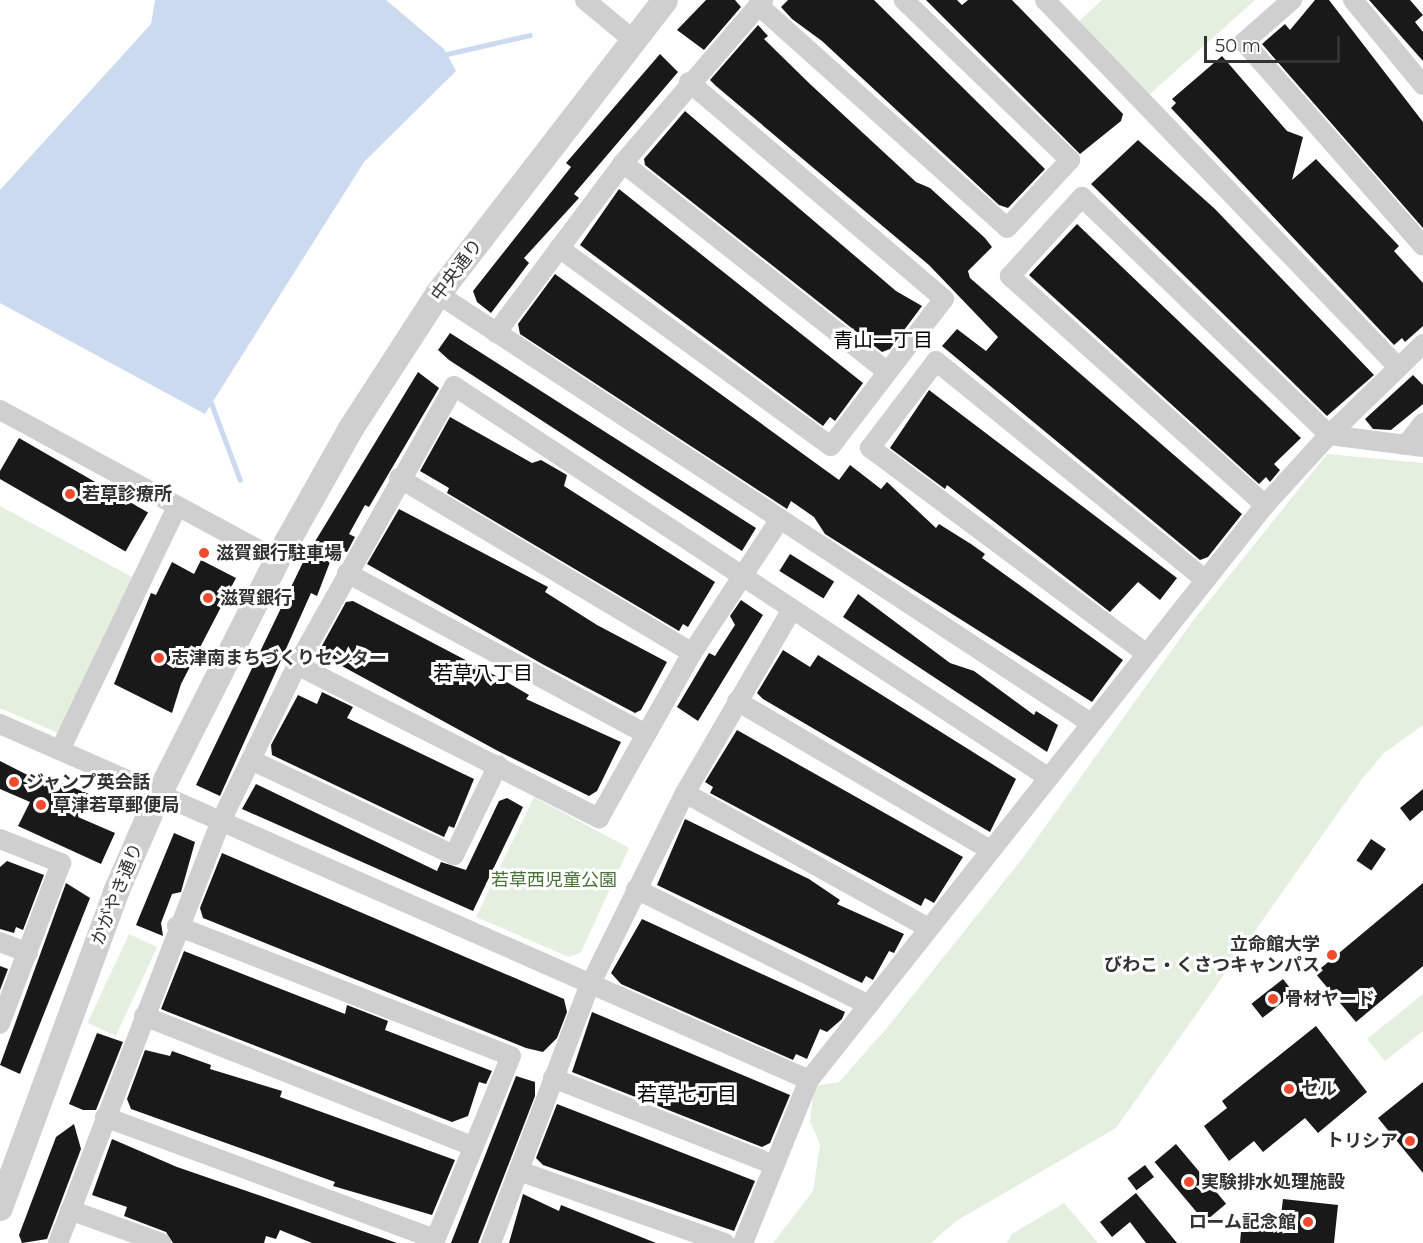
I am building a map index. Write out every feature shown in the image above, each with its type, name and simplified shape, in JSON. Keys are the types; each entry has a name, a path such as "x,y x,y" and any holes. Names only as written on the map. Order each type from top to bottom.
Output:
{"street":[{"path":"585,0 632,39"},
{"name":"中央通り","path":"278,560 352,427 438,294 632,39 665,0"},
{"path":"496,333 623,163 689,82 760,3 1007,228 1070,160 904,0"},
{"path":"1045,0 1398,367"},
{"path":"1292,0 1244,42 1423,246"},
{"path":"1353,0 1423,85"},
{"path":"559,248 831,446 944,299 689,82"},
{"path":"623,163 888,372"},
{"path":"1265,505 1010,276 1082,197 1329,435 1414,446 1423,423"},
{"path":"438,294 1089,722"},
{"path":"743,1243 809,1080 1203,578 1329,435 1423,344"},
{"path":"1144,652 870,448 936,362 1203,578"},
{"path":"58,1243 177,926 220,823 297,665 399,478 454,386 1046,776"},
{"path":"0,410 278,560"},
{"path":"399,478 692,653"},
{"path":"60,750 177,507"},
{"path":"297,665 599,818 692,653 740,574 780,519"},
{"name":"かがやき通り","path":"0,1208 116,892 158,796 278,560"},
{"path":"347,573 646,734"},
{"path":"490,1243 589,987 685,793 792,609"},
{"path":"737,701 990,849"},
{"path":"0,724 589,987 809,1080"},
{"path":"251,760 454,855 498,765"},
{"path":"685,793 929,928"},
{"path":"0,839 61,864 0,1024"},
{"path":"636,889 869,1005"},
{"path":"105,1117 435,1241 472,1146 511,1056 177,926"},
{"path":"0,942 28,953"},
{"path":"144,1016 472,1146"},
{"path":"553,1078 774,1165"},
{"path":"519,1171 725,1243"},
{"path":"70,1210 161,1243"}],"green space":[{"path":"1102,0 1255,0 1148,96 1077,23"},
{"path":"1327,454 1423,463 1423,725 1384,753 1362,779 1116,1128 956,1221 931,1243 773,1243 813,1191 820,1145 810,1121 814,1086 839,1082 886,1029 1022,859 1192,622"},
{"path":"0,506 134,578 58,733 0,708"},
{"name":"若草西児童公園","path":"534,797 629,848 581,952 569,957 476,917"},
{"path":"129,934 157,947 116,1036 88,1023"},
{"path":"1423,994 1423,1031 1385,1061 1367,1039"},
{"path":"1064,1203 1098,1243 1007,1243 1012,1234"}],"water":[{"path":"155,0 386,0 444,49 456,71 364,162 205,414 0,303 0,190 151,24"}],"building":[{"path":"706,0 735,0 741,7 704,50 677,30"},
{"path":"788,0 874,0 1045,169 1008,208 999,205 822,41 792,19 781,7"},
{"path":"926,0 957,0 962,5 968,0 1012,0 1123,114 1121,121 1080,154"},
{"path":"1315,0 1329,0 1423,122 1423,228 1262,44 1285,24 1290,30"},
{"path":"1369,0 1410,0 1423,15 1415,22 1423,32 1423,61"},
{"path":"758,25 768,36 764,39 810,84 916,182 930,188 985,238 992,247 968,271 970,278 1242,514 1208,557 1200,560 942,346 957,329 986,351 998,337 929,265 710,80"},
{"path":"660,54 678,72 574,194 579,198 524,258 529,263 491,313 477,302 473,291 571,167 566,163"},
{"path":"1222,56 1287,131 1303,137 1292,180 1316,159 1399,246 1394,251 1423,283 1423,326 1405,342 1402,338 1394,345 1171,108 1176,103 1172,99"},
{"path":"685,111 896,291 922,306 890,349 882,352 645,165 644,159"},
{"path":"1138,140 1215,209 1374,375 1327,416 1091,184"},
{"path":"619,189 863,383 835,421 830,417 823,426 580,245"},
{"path":"1077,224 1301,438 1274,464 1280,470 1270,482 1266,477 1259,484 1029,275"},
{"path":"555,274 839,480 850,465 881,489 887,482 936,528 939,524 971,544 985,554 982,558 1123,660 1092,702 825,534 814,517 791,501 787,509 520,334 518,324"},
{"path":"450,333 756,528 742,551 449,360 438,350"},
{"path":"418,372 439,388 369,507 365,505 349,534 355,537 347,552 335,549 317,596 311,593 220,796 196,785 305,558"},
{"path":"1413,375 1423,385 1423,404 1391,430 1373,429 1365,419"},
{"path":"929,390 1177,578 1160,600 1138,582 1110,612 947,485 945,489 890,448"},
{"path":"450,417 532,463 541,460 567,475 564,486 715,582 688,627 683,624 679,631 447,493 449,488 420,471"},
{"name":"若草診療所","path":"19,438 148,512 126,551 0,479 0,471"},
{"path":"399,509 548,587 545,592 597,625 667,662 641,710 635,713 544,665 367,564"},
{"path":"790,554 834,582 824,599 779,571"},
{"name":"志津南まちづくりセンター","path":"201,560 236,578 181,684 172,713 114,684 151,593 156,595 172,562 194,574"},
{"path":"858,594 950,663 974,671 1034,715 1036,711 1058,725 1047,752 843,617"},
{"path":"741,600 763,615 698,721 677,707 709,653 715,656 735,625 730,616"},
{"path":"353,601 498,677 529,695 526,699 621,742 597,791 589,796 498,751 318,653 346,602"},
{"path":"783,650 810,667 818,655 1016,779 990,832 763,699 757,693"},
{"path":"322,692 353,707 347,718 474,779 454,828 449,826 444,837 272,755 271,745 298,695 317,704"},
{"path":"737,730 963,857 934,903 925,898 921,906 710,793 713,787 705,782"},
{"path":"0,761 59,791 62,783 89,794 78,817 115,833 101,864 18,826 30,802 0,789"},
{"path":"256,784 437,871 441,862 466,870 499,801 507,798 523,807 473,911 242,809"},
{"path":"1423,789 1423,810 1410,821 1400,808"},
{"path":"685,819 809,879 840,900 837,904 904,934 894,953 889,951 873,980 866,976 862,983 657,885"},
{"path":"174,833 195,842 181,892 172,894 161,923 163,936 136,925"},
{"path":"1371,839 1386,849 1371,871 1356,861"},
{"path":"222,853 564,999 567,1012 557,1038 543,1052 526,1048 203,918 200,908"},
{"path":"7,861 44,875 23,930 16,927 14,933 0,929 0,867"},
{"path":"66,883 90,898 20,1074 0,1065"},
{"path":"1423,883 1423,966 1356,1022 1315,973"},
{"path":"642,919 845,1012 842,1019 827,1032 820,1029 807,1059 796,1054 793,1060 621,984 611,973"},
{"path":"184,951 345,1014 347,1005 388,1021 385,1030 492,1071 486,1084 479,1082 468,1116 452,1122 168,1012 161,1009"},
{"path":"0,966 8,969 0,990"},
{"name":"骨材ヤード","path":"1283,979 1294,993 1263,1018 1251,1004"},
{"path":"592,1012 790,1095 770,1143 762,1147 572,1072"},
{"name":"セル","path":"1316,1026 1367,1092 1318,1133 1305,1118 1263,1152 1254,1141 1229,1161 1204,1126 1227,1108 1222,1101"},
{"path":"97,1033 123,1042 96,1110 83,1110 69,1104"},
{"path":"145,1050 170,1056 172,1051 211,1065 210,1069 282,1091 280,1097 455,1160 432,1215 333,1186 335,1182 131,1109 127,1099"},
{"path":"516,1076 535,1082 535,1096 478,1243 451,1243"},
{"name":"トリシア","path":"1423,1082 1423,1173 1378,1118"},
{"path":"557,1104 755,1181 734,1231 543,1165 536,1158"},
{"path":"74,1124 81,1149 47,1239 22,1243 19,1235 56,1137"},
{"path":"112,1139 177,1167 397,1243 312,1243 280,1230 276,1239 266,1236 264,1243 173,1243 166,1232 124,1216 127,1207 92,1195"},
{"path":"1176,1144 1226,1204 1205,1222 1155,1162"},
{"path":"1145,1165 1154,1177 1136,1190 1127,1178"},
{"path":"1136,1193 1177,1243 1146,1243 1130,1222 1112,1237 1100,1222"},
{"path":"523,1194 559,1211 561,1205 656,1243 509,1243"},
{"name":"ローム記念館","path":"1283,1199 1338,1205 1334,1243 1240,1243 1241,1231 1254,1221 1280,1224"}],"waterway":[{"path":"447,54 530,35"},
{"path":"211,403 240,480"}],"place":[{"name":"若草診療所","path":"70,494"},
{"name":"滋賀銀行駐車場","path":"204,553"},
{"name":"滋賀銀行","path":"208,598"},
{"name":"志津南まちづくりセンター","path":"159,658"},
{"name":"ジャンプ英会話","path":"14,782"},
{"name":"草津若草郵便局","path":"41,805"},
{"name":"立命館大学 びわこ・くさつキャンパス","path":"1332,955"},
{"name":"骨材ヤード","path":"1273,999"},
{"name":"セル","path":"1289,1089"},
{"name":"トリシア","path":"1410,1141"},
{"name":"実験排水処理施設","path":"1189,1182"},
{"name":"ローム記念館","path":"1308,1222"}],"district":[{"name":"青山一丁目","path":"883,340"},
{"name":"若草八丁目","path":"483,673"},
{"name":"若草七丁目","path":"687,1094"}]}
